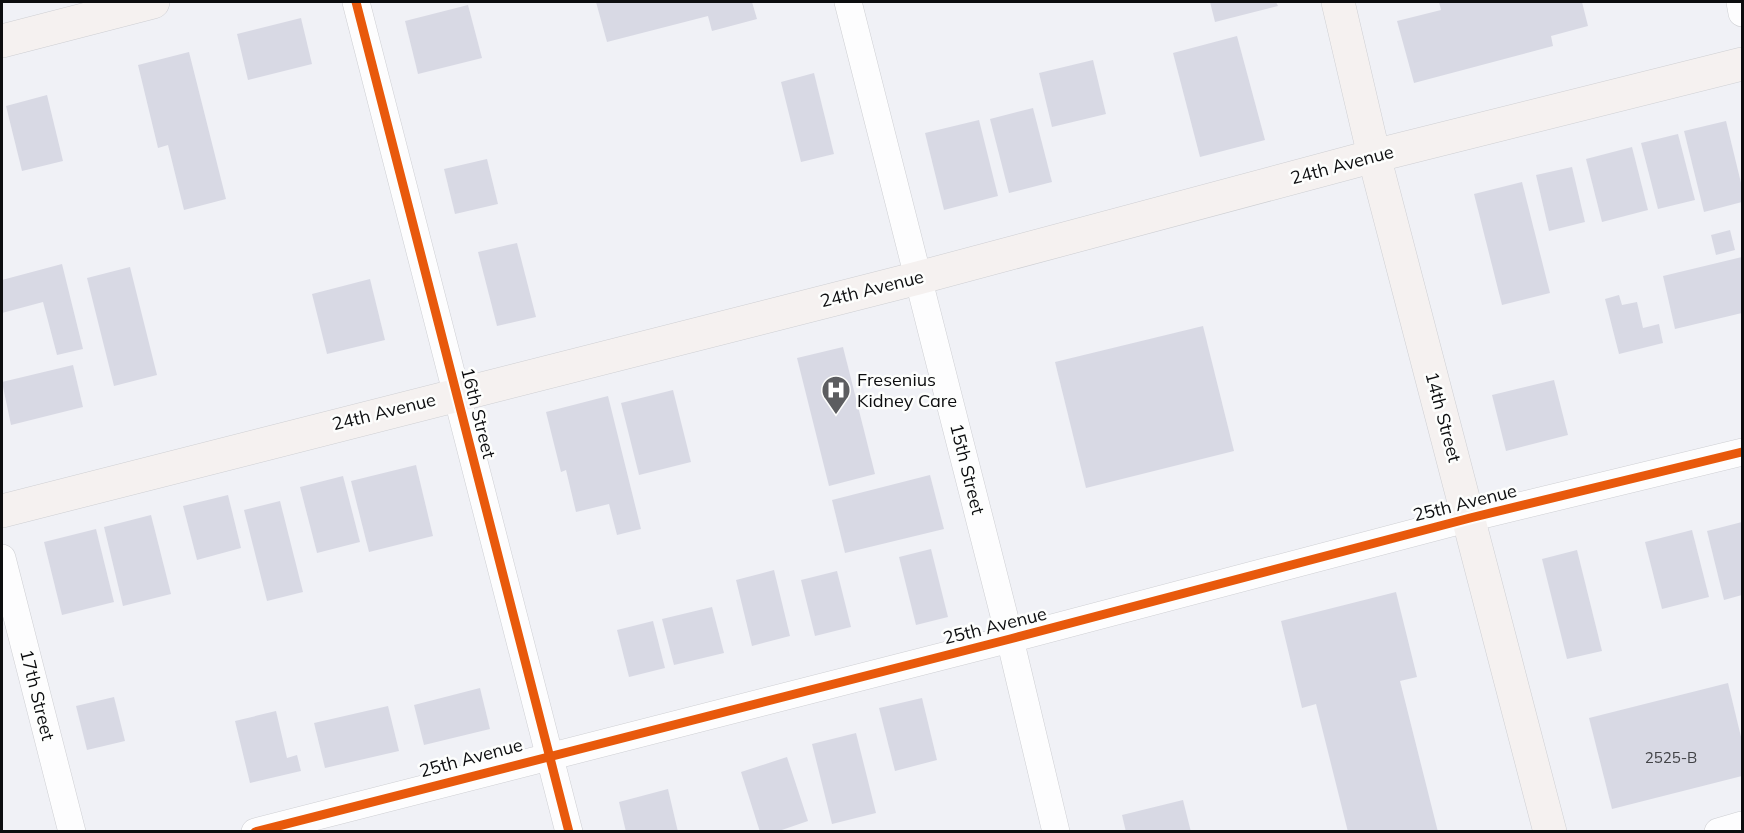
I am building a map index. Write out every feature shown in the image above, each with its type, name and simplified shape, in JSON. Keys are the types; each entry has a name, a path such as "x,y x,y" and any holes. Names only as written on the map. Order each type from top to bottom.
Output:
{"main road":[{"path":"2,41 153,2"},
{"name":"14th Street","path":"1338,2 1374,156 1550,831"},
{"name":"24th Avenue","path":"2,511 918,278 1374,156 1743,64"}],"street":[{"name":"16th Street","path":"356,2 569,831"},
{"name":"15th Street","path":"848,2 1010,639 1056,831"},
{"path":"1740,2 1743,13"},
{"name":"25th Avenue","path":"255,831 1010,639 1470,518 1743,452"},
{"name":"17th Street","path":"2,558 72,831"},
{"path":"1718,831 1743,825"}],"building":[{"path":"596,2 752,2 757,19 712,31 708,16 607,42"},
{"path":"1210,2 1276,2 1278,6 1215,22"},
{"path":"1439,2 1582,2 1588,26 1551,36 1553,46 1414,83 1397,21 1441,10"},
{"path":"468,5 482,58 418,74 405,21"},
{"path":"301,18 312,64 248,80 237,34"},
{"path":"1237,36 1265,140 1200,157 1173,53"},
{"path":"189,52 226,199 184,210 168,145 158,148 138,65"},
{"path":"1093,60 1106,114 1052,127 1039,73"},
{"path":"814,73 834,154 801,162 781,82"},
{"path":"47,95 63,161 22,171 6,106"},
{"path":"1033,108 1052,182 1009,193 990,119"},
{"path":"979,120 998,196 944,210 925,133"},
{"path":"1726,121 1742,187 1742,202 1704,212 1684,131"},
{"path":"1678,134 1695,200 1658,209 1641,143"},
{"path":"1632,147 1648,210 1602,222 1586,159"},
{"path":"487,159 498,204 455,214 444,169"},
{"path":"1572,167 1585,222 1549,231 1536,175"},
{"path":"1522,182 1550,293 1502,305 1474,194"},
{"path":"1730,230 1735,250 1716,255 1711,235"},
{"path":"517,243 536,317 497,326 478,252"},
{"path":"1742,257 1742,313 1675,329 1663,276"},
{"path":"62,264 83,349 57,355 43,302 2,313 2,280"},
{"path":"130,267 157,375 114,386 87,278"},
{"path":"370,279 385,340 327,354 312,294"},
{"path":"1619,295 1622,305 1637,302 1643,328 1659,324 1663,343 1619,354 1605,299"},
{"path":"1203,326 1234,451 1086,488 1055,362"},
{"name":"Fresenius Kidney Care","path":"843,347 875,474 829,486 797,358"},
{"path":"73,365 83,407 11,425 2,382"},
{"path":"1554,380 1568,435 1506,451 1492,395"},
{"path":"673,390 691,462 639,475 621,403"},
{"path":"608,396 641,529 617,535 609,504 576,512 566,470 561,472 546,412"},
{"path":"416,465 433,536 369,552 351,481"},
{"path":"930,475 944,529 845,553 832,500"},
{"path":"343,476 360,542 317,553 300,487"},
{"path":"228,495 241,548 197,560 183,506"},
{"path":"280,501 303,592 267,601 244,510"},
{"path":"151,515 171,594 123,606 104,527"},
{"path":"1742,522 1742,595 1724,600 1707,531"},
{"path":"96,529 114,602 62,615 44,542"},
{"path":"1692,530 1709,597 1662,609 1645,542"},
{"path":"931,549 948,617 916,625 899,557"},
{"path":"1577,550 1602,651 1567,659 1542,559"},
{"path":"774,570 790,636 752,646 736,580"},
{"path":"837,571 851,627 815,636 801,580"},
{"path":"1396,592 1417,677 1400,681 1438,832 1348,832 1316,704 1302,708 1281,621"},
{"path":"712,607 724,653 674,665 662,619"},
{"path":"653,621 665,668 629,677 617,630"},
{"path":"1728,683 1742,741 1742,776 1612,809 1589,718"},
{"path":"480,688 490,729 424,745 414,705"},
{"path":"114,697 125,741 87,750 76,706"},
{"path":"922,698 937,760 895,771 879,708"},
{"path":"388,706 399,751 325,768 314,723"},
{"path":"276,711 287,758 297,755 301,771 250,783 235,721"},
{"path":"856,733 876,813 832,824 812,744"},
{"path":"787,757 808,821 776,832 760,832 741,772"},
{"path":"668,789 678,832 626,832 619,802"},
{"path":"1183,800 1191,832 1126,832 1122,815"}],"cycle path":[{"path":"356,2 569,832"},
{"path":"255,832 1010,639 1470,518 1742,452"}],"place":[{"name":"Fresenius Kidney Care","path":"836,416"}]}
